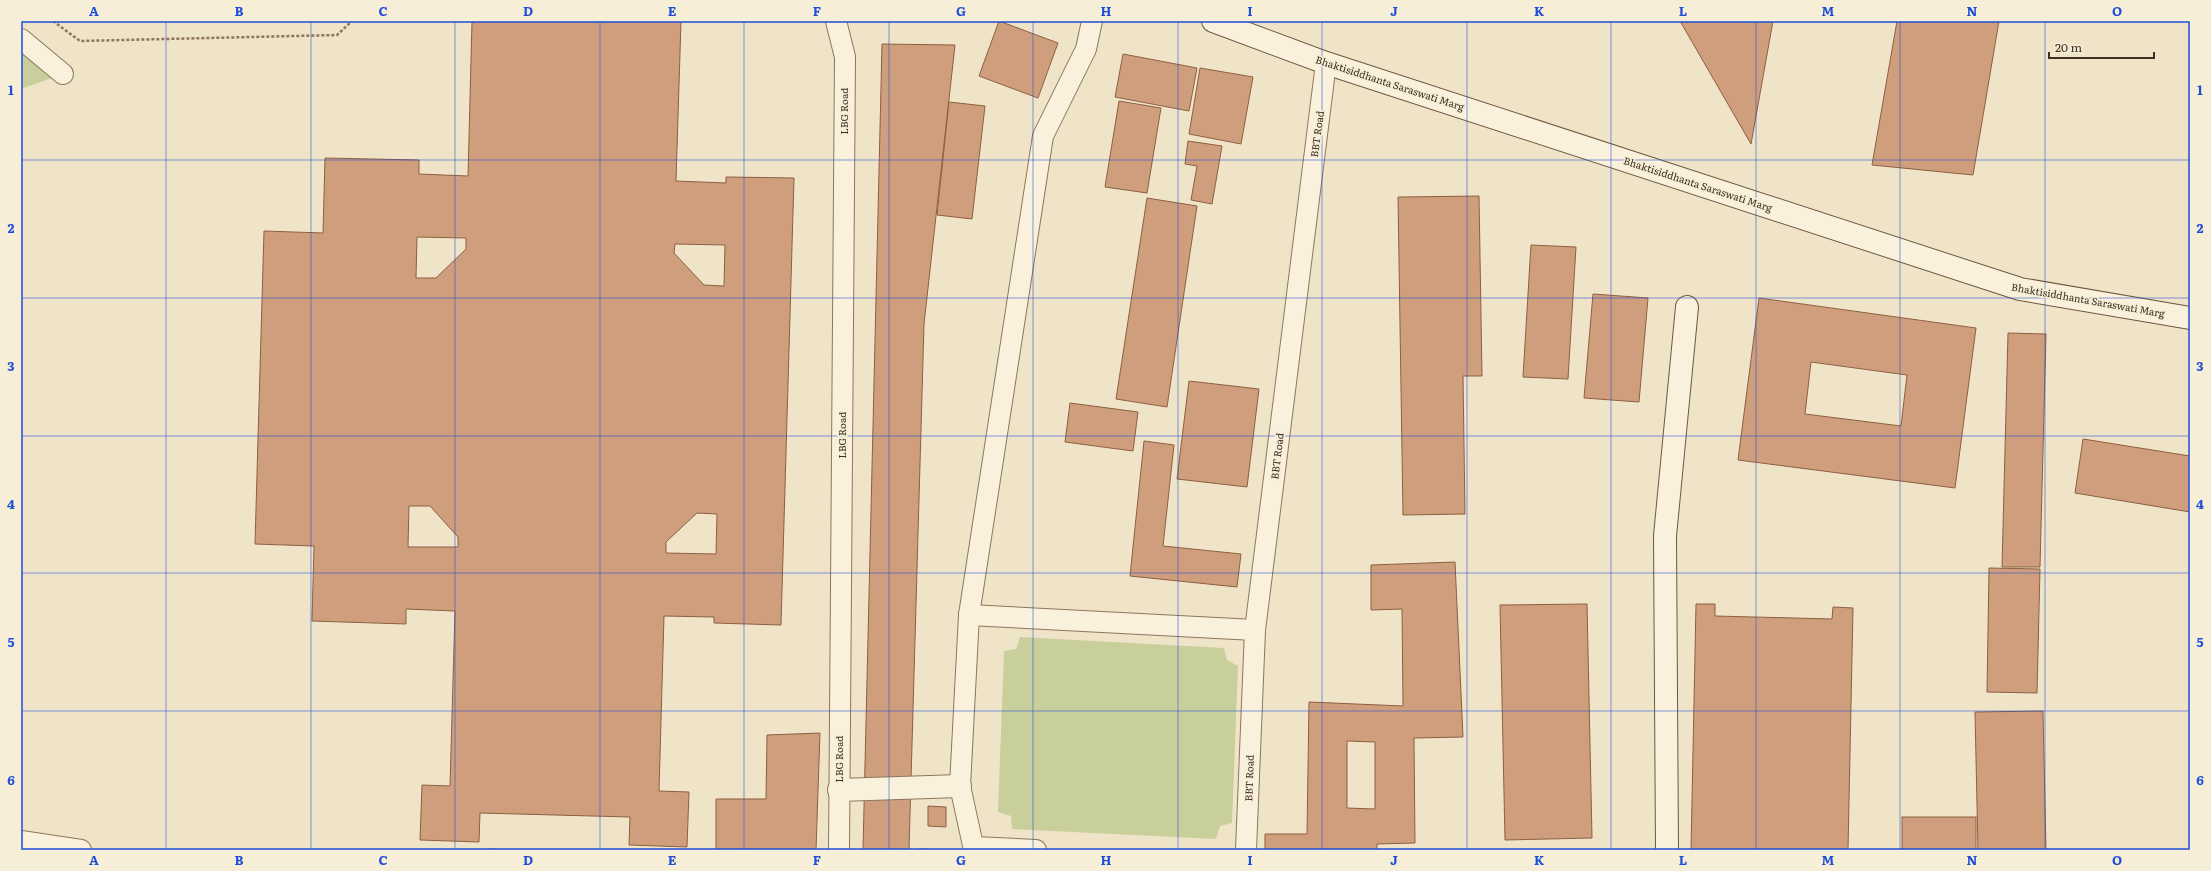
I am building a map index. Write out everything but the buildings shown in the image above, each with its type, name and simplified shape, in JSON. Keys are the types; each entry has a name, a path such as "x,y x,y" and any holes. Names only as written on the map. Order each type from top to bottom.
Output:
{"main road":[{"name":"Bhaktisiddhanta Saraswati Marg","path":"1214,21 1326,63 2020,289 2190,318"},
{"path":"1667,850 1665,536 1687,307"},
{"path":"839,790 960,786"}],"lane":[{"name":"LBG Road","path":"836,21 845,57 839,850"},
{"path":"1036,850 974,848 960,786 969,615 1042,136 1086,49 1092,21"},
{"path":"21,40 63,74"},
{"name":"BBT Road","path":"1246,850 1255,630 1326,63"},
{"path":"969,615 1255,630"},
{"path":"29,844 81,850"}],"path":[{"path":"53,21 80,41 337,35 352,21"}],"green space":[{"path":"21,53 52,78 21,89"},
{"path":"1020,637 1224,648 1227,660 1238,666 1232,823 1220,826 1216,839 1012,829 1011,816 998,812 1004,651 1016,649"}]}
